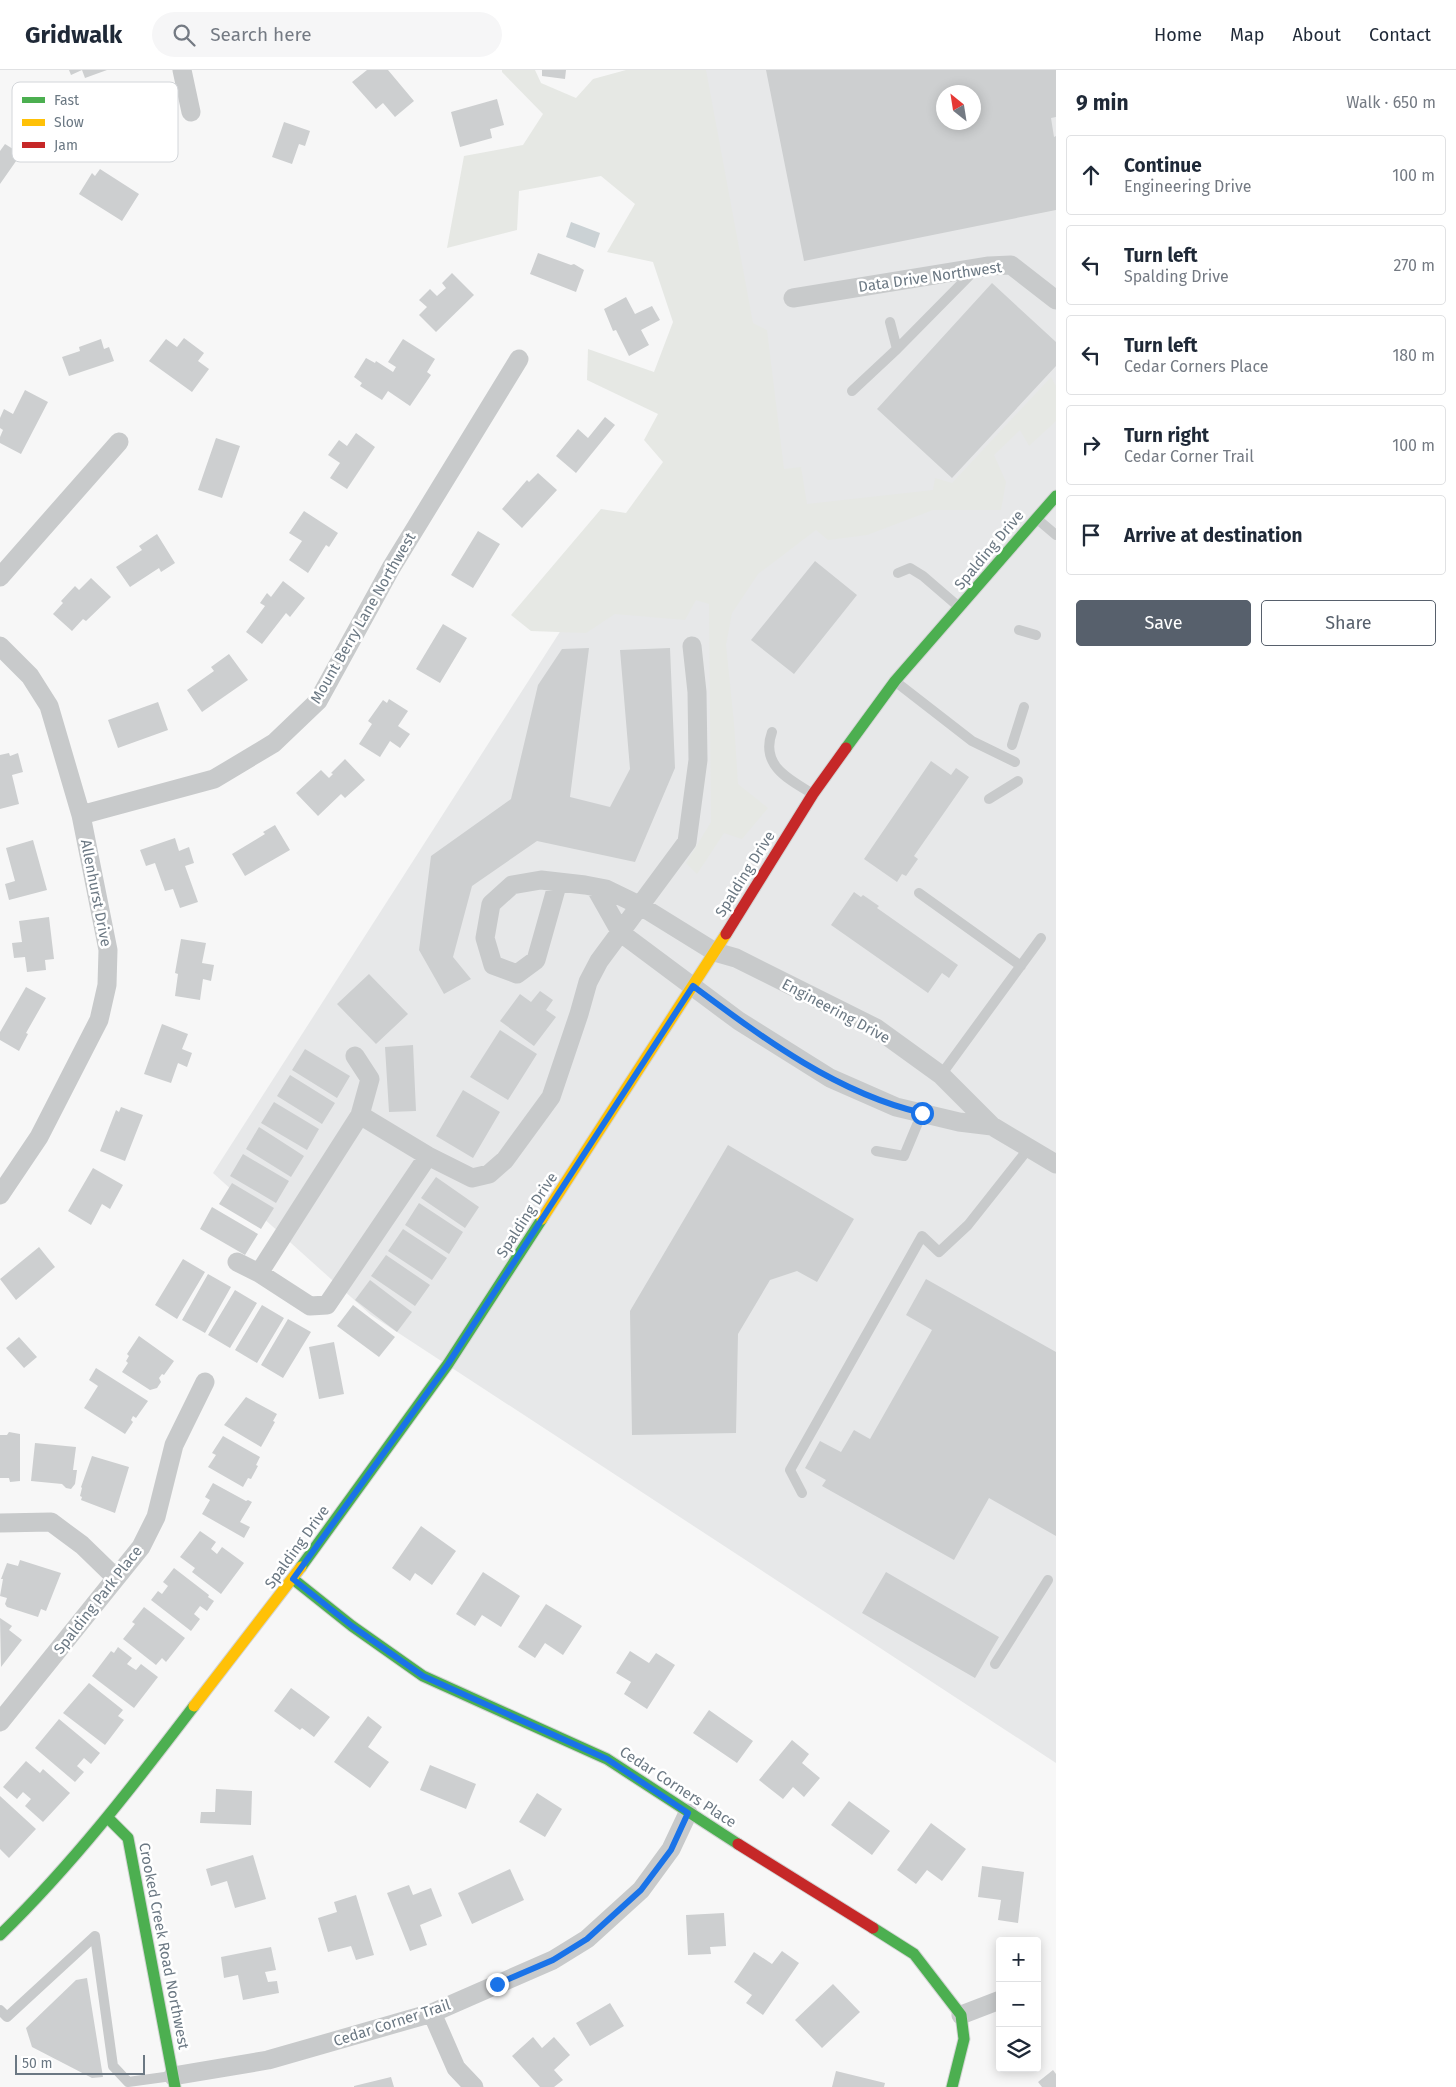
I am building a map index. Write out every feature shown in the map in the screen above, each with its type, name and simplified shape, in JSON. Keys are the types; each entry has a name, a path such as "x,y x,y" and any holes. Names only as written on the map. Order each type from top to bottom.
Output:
{"main road":[{"name":"Spalding Drive","path":"0,1935 29,1907 108,1818 293,1579 448,1364 715,952 813,794 895,682 1056,496"},
{"name":"Cedar Corners Place","path":"293,1579 352,1626 423,1676 607,1759 688,1813 914,1954 961,2015"},
{"name":"Crooked Creek Road Northwest","path":"108,1818 128,1838 174,2081"},
{"path":"952,2087 964,2039 961,2015"}],"street":[{"path":"182,70 191,112"},
{"name":"Data Drive Northwest","path":"794,298 989,266 1011,265 1056,300"},
{"name":"Mount Berry Lane Northwest","path":"81,815 214,778 274,743 318,700 391,568 520,359"},
{"path":"0,577 119,442"},
{"name":"Allenhurst Drive","path":"0,646 30,676 49,706 81,815 108,950 107,985 99,1020 39,1137 0,1195"},
{"path":"360,1115 428,1156 472,1178 489,1174 505,1160 551,1096 580,1014 588,982 599,961 687,842 698,760 697,692 692,646"},
{"name":"Engineering Drive","path":"558,882 536,960 517,974 493,965 485,938 491,904 512,886 541,880 558,882 595,887 606,889 639,905 715,952 736,958 876,1028 941,1075 992,1126 1056,1164"},
{"path":"595,887 621,933"},
{"name":"Engineering Drive","path":"621,933 738,1021 830,1078 896,1107 959,1122 992,1126"},
{"path":"259,1273 360,1115 370,1078 355,1056"},
{"path":"237,1262 259,1273 310,1306 328,1305 428,1156"},
{"name":"Spalding Park Place","path":"0,1722 141,1547 156,1517 174,1445 205,1382"},
{"path":"0,1523 51,1522 82,1546 116,1578"},
{"name":"Cedar Corner Trail","path":"174,2081 268,2060 432,2013 553,1960 587,1939 641,1890 671,1850 688,1813"},
{"path":"961,2015 996,2002"},
{"path":"432,2013 456,2068 474,2087"}],"lane":[{"path":"852,391 897,349 975,269"},
{"path":"890,322 897,349"},
{"path":"1036,518 1056,535"},
{"path":"898,573 910,568 923,576 959,608"},
{"path":"1019,630 1036,635"},
{"path":"895,682 972,741 1015,762"},
{"path":"1012,745 1024,707"},
{"path":"772,732 768,743 771,759 782,772 813,794"},
{"path":"988,799 1018,781"},
{"path":"919,893 1021,966"},
{"path":"941,1075 1041,938"},
{"path":"876,1151 904,1156 922,1113"},
{"path":"802,1493 790,1470 922,1236 939,1252 968,1226 1030,1148"},
{"path":"995,1664 1048,1580"},
{"path":"0,2010 7,2017 95,1936 113,2066 128,2082 174,2081"}],"shaded area":[{"path":"502,70 535,70 541,83 576,98 593,79 626,70 706,70 753,323 767,330 784,469 801,467 807,504 933,490 935,478 952,483 1051,377 1056,386 1056,421 1029,446 1020,430 994,455 1006,482 1001,510 933,510 867,535 828,540 816,530 758,574 732,613 726,645 738,784 768,808 742,839 724,833 697,874 686,863 711,822 709,604 696,600 685,620 615,614 586,633 531,631 511,615 601,509 626,513 663,462 644,440 658,414 587,380 588,349 654,372 673,322 653,262 607,252 635,204 601,176 519,191 517,230 447,248 464,156 523,145 543,114"},
{"path":"655,70 1056,70 1056,1763 371,1315 213,1173 706,404"},
{"path":"571,222 600,233 595,248 566,237"}],"building":[{"path":"69,70 82,70 71,75"},
{"path":"82,70 107,70 85,78"},
{"path":"367,70 388,70 414,101 395,117 383,103 376,109 352,82"},
{"path":"542,70 566,70 565,79 542,76"},
{"path":"766,70 1056,70 1056,117 1051,118 1054,137 1056,136 1056,210 804,261"},
{"path":"497,99 504,125 490,129 492,138 460,147 451,112"},
{"path":"284,122 310,131 305,146 299,144 292,164 272,157"},
{"path":"5,144 12,148 12,162 15,162 0,184 0,151"},
{"path":"100,169 139,194 122,221 79,194 92,173 95,176"},
{"path":"538,253 571,265 574,264 584,270 576,292 530,274"},
{"path":"452,273 474,295 436,332 419,315 427,307 419,300 430,289 437,296 446,288 442,283"},
{"path":"992,283 1056,342 1056,366 952,478 877,409"},
{"path":"626,297 635,314 652,306 660,320 641,330 649,345 629,356 616,330 613,331 604,309"},
{"path":"184,338 204,353 198,361 209,369 192,392 149,361 166,339 177,347"},
{"path":"101,339 104,349 109,347 114,361 69,376 62,357 80,351 79,347"},
{"path":"403,339 435,359 427,372 431,375 410,406 388,391 382,400 360,386 362,383 354,377 366,358 375,363 376,361 393,372 396,367 388,362"},
{"path":"25,390 48,402 21,454 0,443 3,430 0,428 0,418 4,409 13,414"},
{"path":"605,417 615,425 576,473 556,456 578,429 588,438"},
{"path":"356,433 375,447 347,489 330,478 340,463 328,455 339,440 347,446"},
{"path":"216,438 240,446 222,498 198,490"},
{"path":"538,473 557,490 522,528 502,509 527,480 529,482"},
{"path":"304,511 338,533 329,547 326,545 308,573 289,560 302,541 289,533"},
{"path":"478,531 500,544 473,588 451,575"},
{"path":"157,534 175,563 161,572 159,568 130,587 116,567 142,550 139,546"},
{"path":"815,561 857,595 794,674 751,640"},
{"path":"91,578 111,597 86,621 83,619 72,631 53,614 63,603 61,601 75,586 79,590"},
{"path":"283,581 305,598 290,617 286,613 262,644 246,632 265,606 260,603 267,593 271,597"},
{"path":"443,624 467,638 440,683 416,669"},
{"path":"589,648 570,797 610,807 630,769 620,650 670,648 675,768 635,862 537,841 472,886 453,957 471,979 444,994 419,950 431,856 511,799 538,685 562,649"},
{"path":"229,654 248,680 202,712 187,690 214,671 211,667"},
{"path":"389,699 408,711 398,726 410,734 400,748 390,741 380,757 359,744 372,724 368,721 383,700 387,703"},
{"path":"158,702 168,730 118,748 108,720"},
{"path":"9,753 10,756 18,753 23,772 12,775 19,804 0,809 0,755"},
{"path":"345,759 365,780 345,798 341,794 318,816 296,793 321,770 329,778 333,774 331,773"},
{"path":"931,761 951,775 956,768 969,777 914,856 918,859 906,876 902,874 897,882 864,859"},
{"path":"275,825 290,850 245,876 232,854 265,834 263,832"},
{"path":"175,838 179,851 189,847 194,863 185,866 198,902 180,908 173,889 165,891 155,863 146,866 140,850"},
{"path":"33,840 47,890 9,900 5,884 15,881 6,848"},
{"path":"854,892 861,897 863,895 879,906 877,908 958,965 949,978 942,973 928,993 831,925"},
{"path":"49,917 54,959 45,960 46,970 27,972 25,957 14,958 12,943 22,942 19,921"},
{"path":"181,939 206,943 202,963 214,965 211,981 203,979 200,1000 175,996 178,974 175,973"},
{"path":"369,974 408,1014 376,1044 337,1004"},
{"path":"26,987 46,998 26,1033 28,1034 19,1051 0,1040 0,1032"},
{"path":"540,991 553,1000 546,1010 556,1017 534,1046 500,1021 520,994 531,1002"},
{"path":"162,1024 188,1034 182,1049 192,1053 187,1067 178,1063 171,1083 144,1074"},
{"path":"500,1030 537,1054 508,1100 470,1077"},
{"path":"413,1045 416,1111 389,1112 385,1047"},
{"path":"305,1049 350,1076 337,1098 292,1070"},
{"path":"290,1075 335,1103 322,1124 277,1096"},
{"path":"463,1090 500,1112 473,1158 436,1136"},
{"path":"274,1102 319,1129 307,1150 261,1123"},
{"path":"121,1107 143,1115 125,1161 100,1151 116,1110 119,1112"},
{"path":"259,1127 304,1156 291,1177 246,1149"},
{"path":"728,1145 854,1219 817,1282 797,1271 770,1280 738,1334 736,1433 632,1435 630,1311"},
{"path":"243,1154 289,1181 276,1203 230,1176"},
{"path":"93,1168 123,1185 110,1209 102,1204 91,1225 68,1211"},
{"path":"436,1177 479,1207 465,1228 421,1198"},
{"path":"232,1183 274,1208 261,1229 219,1204"},
{"path":"419,1203 463,1232 449,1254 405,1225"},
{"path":"212,1207 258,1234 245,1255 200,1229"},
{"path":"403,1229 447,1258 432,1280 388,1251"},
{"path":"39,1247 55,1267 16,1300 0,1279"},
{"path":"386,1255 430,1285 415,1306 371,1276"},
{"path":"183,1259 205,1272 177,1319 155,1305"},
{"path":"208,1274 231,1287 205,1333 182,1320"},
{"path":"926,1279 1056,1352 1056,1536 989,1498 954,1560 822,1486 826,1480 805,1468 820,1441 841,1452 854,1430 870,1439 932,1330 906,1315"},
{"path":"370,1280 412,1312 397,1332 355,1300"},
{"path":"235,1290 257,1303 230,1348 208,1335"},
{"path":"262,1305 284,1318 257,1363 235,1350"},
{"path":"353,1305 395,1337 379,1357 337,1326"},
{"path":"288,1319 311,1332 283,1378 261,1365"},
{"path":"139,1336 174,1361 164,1375 162,1374 159,1378 161,1382 157,1388 150,1390 122,1372 128,1363 126,1361 129,1356 127,1354"},
{"path":"19,1337 37,1357 24,1368 6,1348"},
{"path":"334,1342 344,1394 319,1399 309,1347"},
{"path":"96,1368 148,1401 136,1418 133,1416 131,1420 133,1422 125,1434 84,1408 98,1386 89,1380"},
{"path":"246,1397 277,1414 273,1421 275,1422 261,1447 224,1425"},
{"path":"9,1432 20,1434 20,1481 10,1482 9,1478 0,1478 0,1435 7,1435"},
{"path":"223,1436 260,1457 256,1465 258,1466 251,1479 248,1478 243,1487 208,1467 216,1455 212,1453"},
{"path":"35,1443 76,1447 73,1470 77,1470 75,1484 71,1489 66,1488 62,1484 31,1481"},
{"path":"92,1456 129,1467 115,1513 81,1500 81,1487"},
{"path":"213,1483 246,1501 252,1502 240,1522 250,1527 244,1538 202,1514 210,1500 205,1497"},
{"path":"421,1526 456,1551 432,1585 415,1573 410,1581 392,1568"},
{"path":"200,1531 216,1542 211,1549 217,1554 222,1547 244,1563 221,1594 192,1572 195,1568 180,1557"},
{"path":"20,1560 61,1573 46,1611 41,1609 38,1617 7,1607 5,1604 7,1598 0,1596 3,1579 1,1579 7,1563 18,1566"},
{"path":"174,1568 214,1601 207,1611 200,1606 194,1614 200,1619 191,1631 151,1600 158,1591 162,1594 168,1586 163,1582"},
{"path":"483,1572 520,1596 501,1627 482,1615 475,1626 456,1614"},
{"path":"886,1572 999,1637 975,1678 862,1613"},
{"path":"546,1604 582,1626 563,1655 545,1643 535,1658 518,1647"},
{"path":"144,1607 185,1638 166,1662 162,1658 156,1665 123,1639 135,1624 132,1622"},
{"path":"0,1618 12,1626 9,1630 22,1640 1,1667"},
{"path":"118,1647 132,1658 127,1664 136,1670 141,1664 158,1677 134,1708 92,1676 111,1651 114,1653"},
{"path":"630,1651 649,1663 656,1653 675,1665 647,1709 624,1694 631,1682 616,1673"},
{"path":"89,1683 123,1710 118,1716 124,1720 105,1745 63,1713"},
{"path":"291,1688 330,1717 314,1737 302,1728 300,1730 274,1711"},
{"path":"709,1710 753,1741 737,1763 693,1733"},
{"path":"368,1716 382,1727 368,1747 389,1762 370,1788 334,1762"},
{"path":"59,1719 100,1753 91,1764 84,1758 77,1766 84,1772 75,1782 35,1748"},
{"path":"792,1740 809,1754 802,1763 820,1778 804,1797 793,1787 783,1799 759,1780"},
{"path":"26,1761 40,1773 43,1769 70,1793 43,1822 25,1806 31,1799 23,1792 17,1799 3,1787"},
{"path":"430,1765 476,1784 466,1809 420,1790"},
{"path":"216,1789 252,1791 251,1825 200,1823 201,1812 215,1812"},
{"path":"537,1793 562,1809 545,1837 519,1822"},
{"path":"0,1796 36,1829 9,1858 0,1849"},
{"path":"849,1801 890,1831 872,1855 831,1825"},
{"path":"931,1823 966,1849 942,1881 927,1870 916,1884 897,1870"},
{"path":"253,1855 266,1899 235,1908 227,1881 211,1886 206,1869"},
{"path":"982,1866 1024,1872 1018,1923 998,1920 1001,1900 978,1897"},
{"path":"510,1869 524,1900 472,1924 458,1893"},
{"path":"409,1885 413,1895 431,1888 442,1916 420,1925 427,1945 410,1951 387,1893"},
{"path":"356,1895 374,1955 356,1960 351,1946 328,1952 318,1918 337,1912 334,1902"},
{"path":"724,1913 726,1946 710,1947 711,1954 688,1955 686,1915"},
{"path":"271,1947 276,1970 265,1972 268,1982 277,1981 279,1993 243,2000 238,1975 224,1978 221,1957"},
{"path":"782,1951 799,1963 763,2015 746,2003 752,1995 734,1982 754,1952 772,1964"},
{"path":"87,1978 103,2077 92,2078 32,2047 26,2028 76,1980"},
{"path":"833,1984 860,2012 822,2048 795,2020"},
{"path":"610,2003 624,2026 590,2046 576,2023"},
{"path":"533,2037 542,2048 554,2037 570,2055 554,2070 563,2080 554,2087 540,2087 512,2056"},
{"path":"1053,2070 1056,2074 1056,2087 1042,2087 1038,2082"},
{"path":"836,2071 885,2083 884,2087 832,2087"},
{"path":"391,2077 394,2087 354,2087 354,2086"}],"traffic: fast":[{"path":"846,748 895,681 1056,496"},
{"path":"301,1567 448,1364 542,1219"},
{"path":"293,1579 352,1626 423,1676 607,1759 738,1844"},
{"path":"0,1935 77,1853 194,1706"},
{"path":"108,1818 128,1838 175,2087"},
{"path":"873,1928 914,1954 961,2015 964,2039 952,2087"}],"traffic: slow":[{"path":"542,1219 726,934"},
{"path":"194,1706 301,1567"}],"traffic: jam":[{"path":"726,934 813,794 846,748"},
{"path":"738,1844 873,1928"}],"route":[{"path":"497,1984 553,1960 587,1939 641,1890 671,1850 688,1813 607,1759 423,1676 352,1626 293,1579 448,1364 693,986 738,1021 830,1078 896,1107 922,1113"}]}
